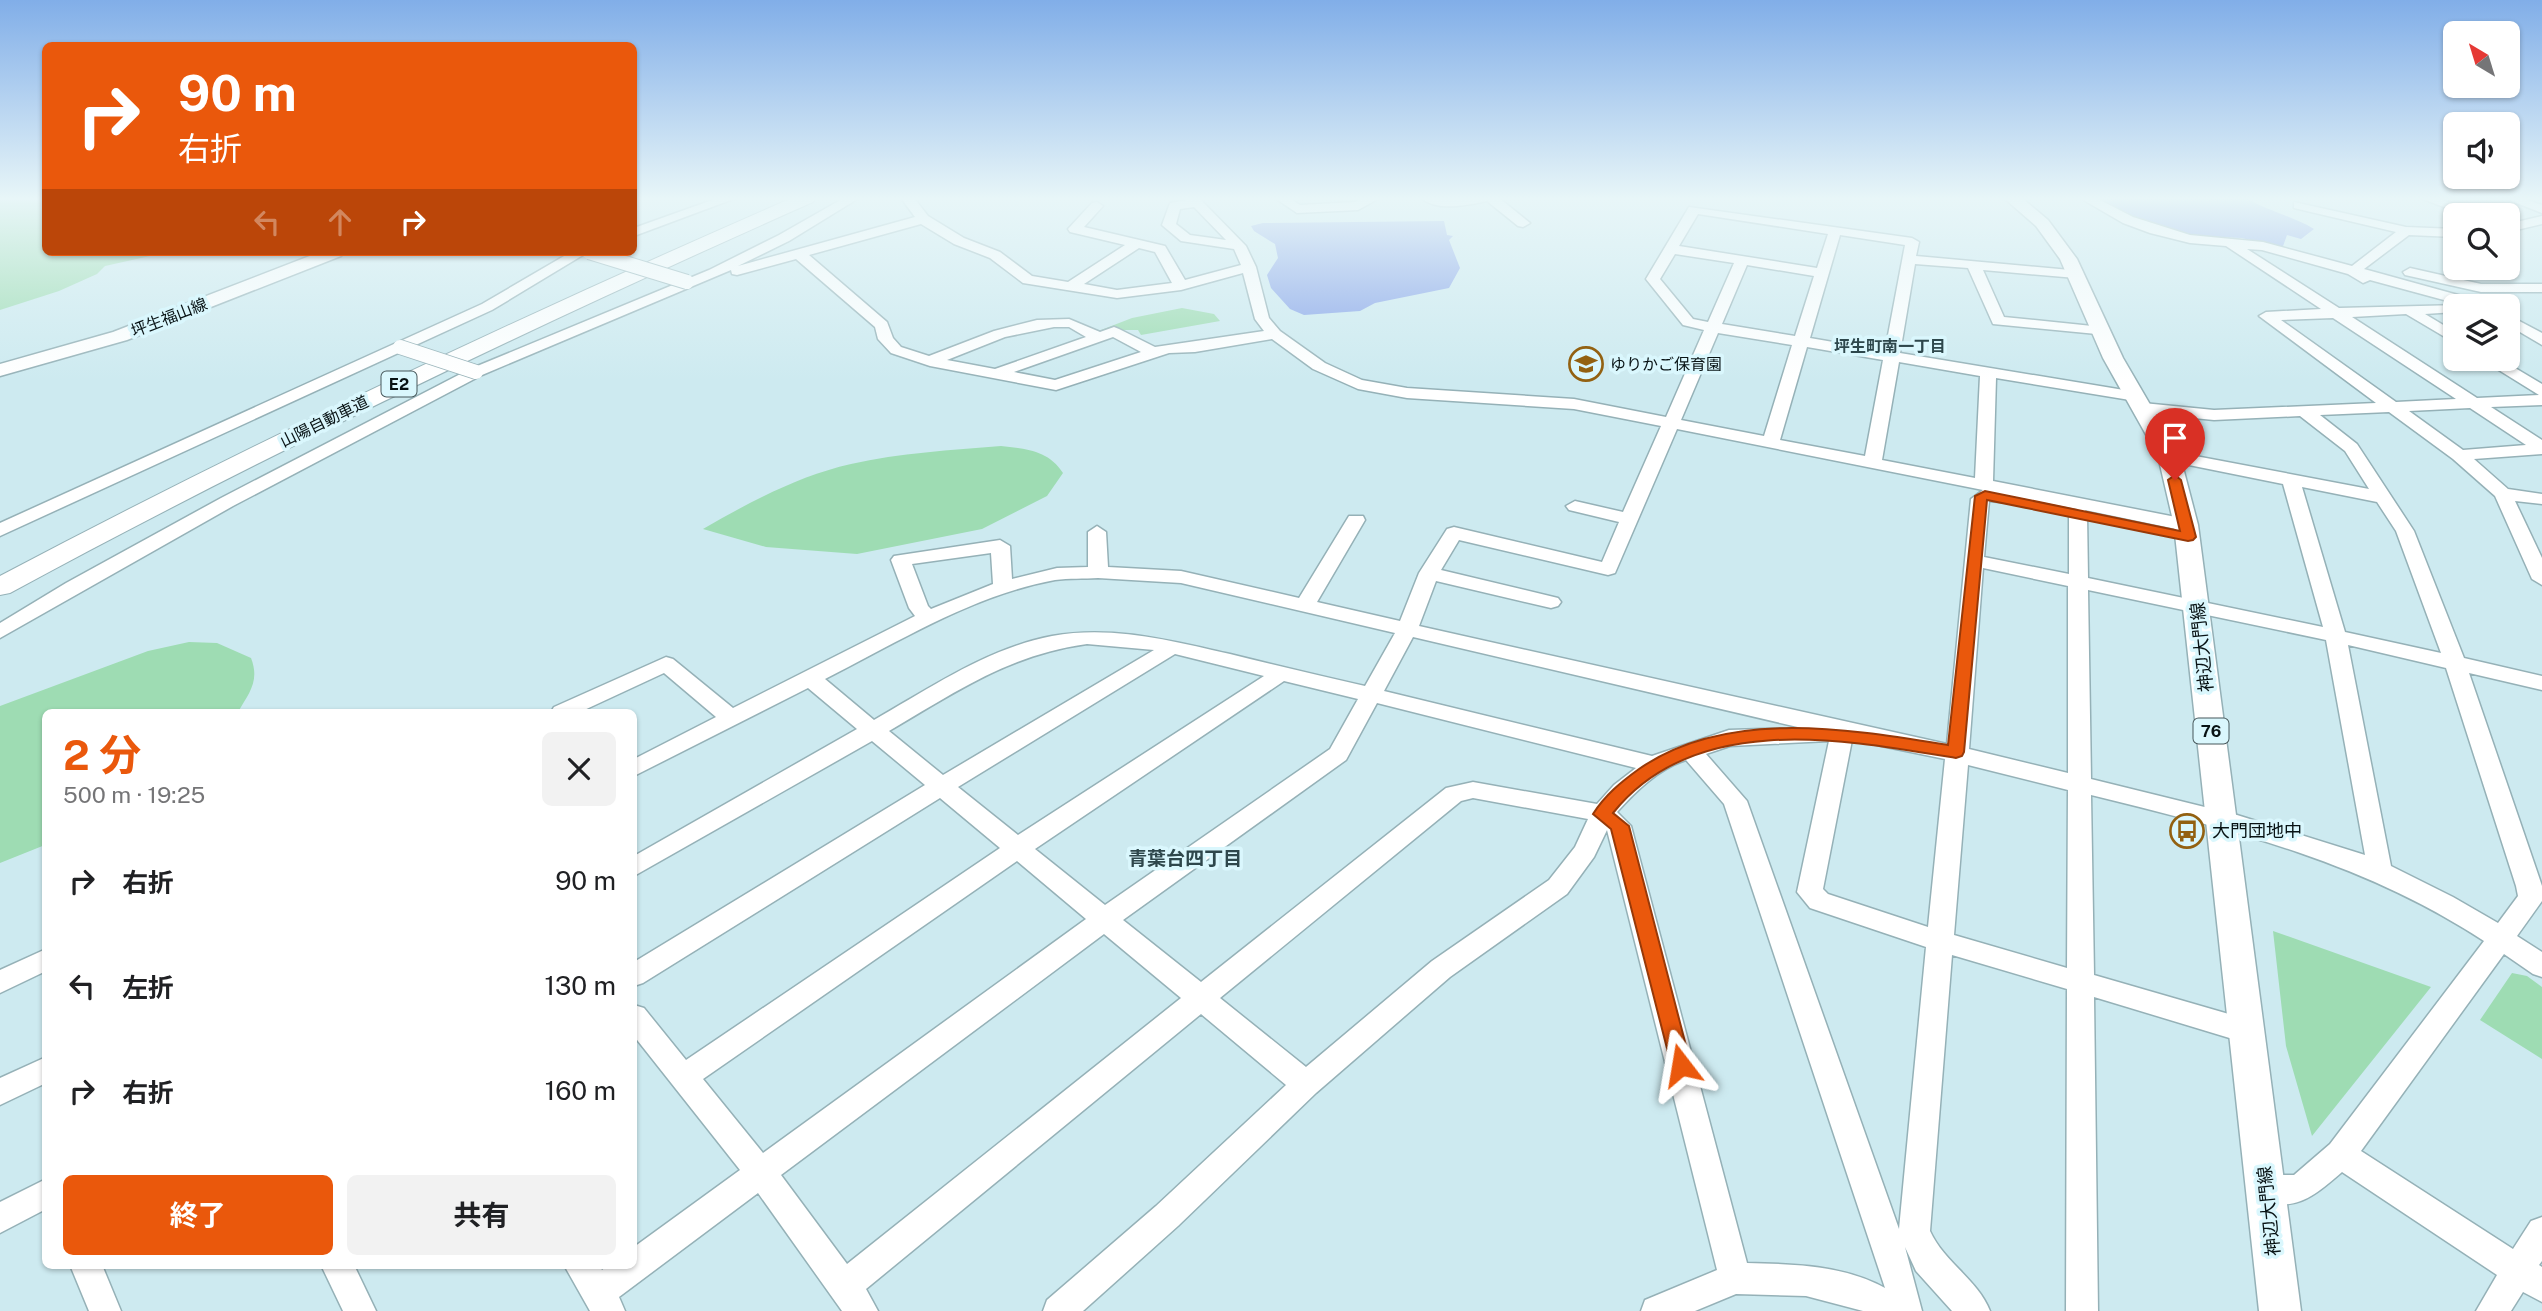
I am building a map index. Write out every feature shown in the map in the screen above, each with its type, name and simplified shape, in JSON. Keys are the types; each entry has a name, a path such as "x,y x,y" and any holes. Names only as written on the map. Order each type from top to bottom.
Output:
{"highway":[{"name":"山陽自動車道","path":"0,569 135,499 405,367 646,259"},
{"name":"山陽自動車道","path":"0,587 155,505 421,373 672,259"}],"main road":[{"name":"坪生福山線","path":"0,370 120,336 317,259"},
{"name":"神辺大門線","path":"2069,259 2113,358 2169,456 2187,531 2280,1311"}],"street":[{"path":"0,530 509,296 566,259"},
{"path":"612,259 687,282"},
{"path":"0,632 73,587 215,509 477,372 742,259"},
{"path":"714,273 722,275 784,259"},
{"path":"805,259 882,325 886,339 896,350 930,361 1056,385 1167,348 1195,347 1275,334"},
{"path":"1000,259 1020,277 1117,295 1181,286 1249,267"},
{"path":"1072,286 1113,259"},
{"path":"1166,259 1181,286"},
{"path":"1245,259 1262,319 1275,334 1319,366 1358,384 1407,393 1574,404 1984,485 2187,531"},
{"path":"1664,259 1653,279 1688,322 2214,415 2542,400"},
{"path":"1737,259 1821,273"},
{"path":"1770,443 1826,259"},
{"path":"1873,463 1909,259"},
{"path":"1911,259 2076,274"},
{"path":"2256,259 2542,449"},
{"path":"2323,259 2481,288 2542,288"},
{"path":"2359,267 2370,259"},
{"path":"582,1269 603,1302 762,1174 1105,919 1338,754 1348,741 1408,628 1429,573 1454,533 1608,569 1742,260"},
{"path":"1973,264 1998,321 2102,332"},
{"path":"2359,267 2443,294"},
{"path":"2359,267 2410,311 2443,331"},
{"path":"2443,309 2266,316 2459,455 2503,495 2542,579"},
{"path":"2520,320 2542,326"},
{"path":"930,361 978,342 1040,324 1068,323 1099,338"},
{"path":"2520,325 2542,340"},
{"path":"998,373 1114,332 1154,352"},
{"path":"400,347 477,372"},
{"path":"2509,371 2542,391"},
{"path":"1984,485 1988,373"},
{"path":"2267,1189 2300,1189 2341,1154 2530,898 2529,886 2455,663 2405,531 2351,448 2304,411"},
{"path":"2459,455 2542,449"},
{"path":"2169,456 2385,498"},
{"path":"2291,479 2336,636 2380,872"},
{"path":"1974,1311 1927,1260 1914,1232 1980,499 1985,495 2078,514 2187,531"},
{"path":"2503,495 2542,499"},
{"path":"1575,506 1629,519"},
{"path":"2078,514 2082,1311"},
{"path":"1306,604 1356,520"},
{"path":"1097,532 1098,572"},
{"path":"928,618 919,608 901,560 1000,546 1003,587"},
{"path":"1976,561 2336,636 2542,683"},
{"path":"637,766 928,618 1003,587 1057,574 1098,572 1181,577 1898,743"},
{"path":"1429,573 1551,602"},
{"path":"637,865 985,666 1051,643 1098,638 1171,647 1634,758 1653,766"},
{"path":"637,973 1171,647"},
{"path":"568,709 666,664 731,718"},
{"path":"681,1078 1018,847 1270,683 1280,673"},
{"path":"808,677 1306,1084"},
{"path":"1059,1311 1167,1216 1306,1084 1441,969 1558,887 1585,851 1602,814 1622,790 1653,766 1690,750 1742,737 1807,733 1956,752 2248,825 2380,872 2500,936 2542,966"},
{"path":"1841,737 1810,892 1819,901 1939,941 2246,1031"},
{"path":"1690,750 1735,801 1894,1260 1906,1311"},
{"path":"843,1287 1454,794 1473,790 1602,814 1619,826 1735,1278"},
{"path":"0,982 42,961"},
{"path":"637,1020 681,1078 762,1174 862,1311"},
{"path":"0,1092 42,1071"},
{"path":"2341,1154 2530,1278"},
{"path":"0,1218 42,1195"},
{"path":"2492,1311 2530,1278 2542,1232"},
{"path":"88,1269 105,1311"},
{"path":"339,1269 360,1311"},
{"path":"1657,1311 1735,1278 1806,1280 1864,1294 1895,1311"}],"green space":[{"path":"0,259 136,259 105,266 97,274 59,291 0,310"},
{"path":"1182,308 1214,314 1220,321 1141,335 1138,330 1101,330 1132,318"},
{"path":"1001,446 1043,455 1063,473 1047,496 982,529 857,554 766,547 703,529 775,491 831,469 869,460"},
{"path":"189,642 217,643 251,658 254,680 240,709 42,709 42,846 0,863 0,706 148,651"},
{"path":"2273,931 2431,987 2312,1136 2286,1046"},
{"path":"2512,973 2527,976 2542,987 2542,1059 2480,1020"}],"water":[{"path":"1277,259 1457,259 1460,268 1449,288 1375,303 1360,311 1304,315 1290,309 1271,288 1267,275"}],"place":[{"name":"ゆりかご保育園","path":"1586,364"},
{"name":"大門団地中","path":"2187,831"}],"district":[{"name":"坪生町南一丁目","path":"1890,346"},
{"name":"青葉台四丁目","path":"1185,858"}],"route":[{"path":"1681,1065 1619,826 1602,814 1622,790 1668,758 1729,738 1807,733 1956,752 1980,499 1985,495 2188,537 2175,480"}]}
